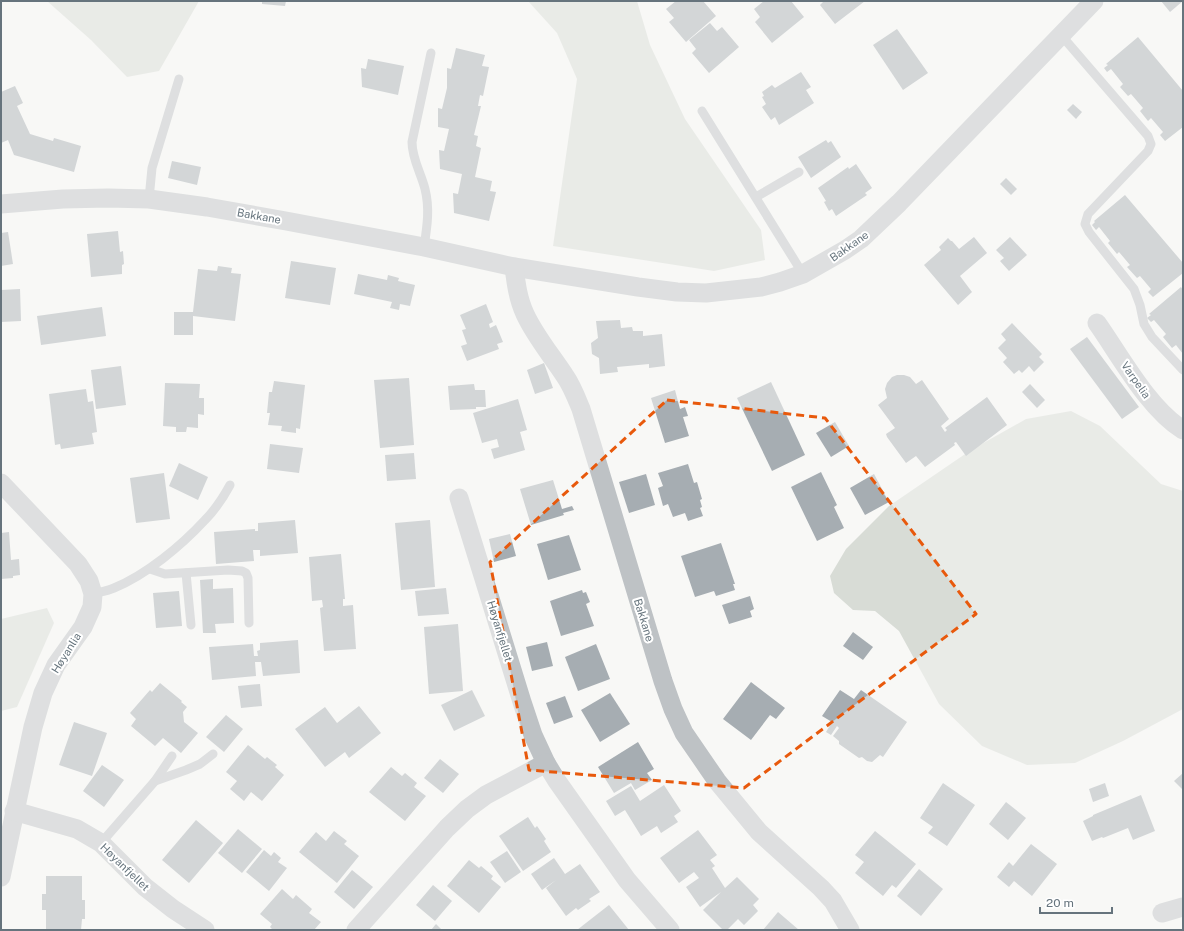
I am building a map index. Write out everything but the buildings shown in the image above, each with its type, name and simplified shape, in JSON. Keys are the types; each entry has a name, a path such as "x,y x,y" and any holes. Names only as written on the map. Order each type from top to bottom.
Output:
{"street":[{"name":"Bakkane","path":"1,204 63,199 148,199 222,209 424,247 514,267 670,291 706,293 761,287 804,274 861,239 905,198 1094,1"},
{"name":"Bakkane","path":"514,267 518,296 525,314 533,330 573,390 581,409 661,676 684,733 737,807 759,832 821,888 833,901 850,930"},
{"name":"Varpelia","path":"1097,323 1150,401 1164,415 1183,430"},
{"path":"1,483 78,564 89,581 93,594"},
{"name":"Høyanfjellet","path":"458,498 522,702 533,735 546,763 557,781 627,880 670,930"},
{"name":"Høyanlia","path":"1,877 33,727 43,693 56,665 83,627 92,607 93,594"},
{"path":"356,930 447,828 467,810 486,795 546,763"},
{"name":"Høyanfjellet","path":"14,811 77,829 101,843 145,887 173,909 205,930"},
{"path":"1162,913 1183,907"}],"lane":[{"path":"1061,35 1148,136 1151,144 1148,151 1088,214 1085,224 1089,232 1134,289 1140,305 1144,324 1152,338 1183,370"},
{"path":"424,247 428,225 428,208 425,188 412,153 412,142 431,53"},
{"path":"148,199 152,168 179,78"},
{"path":"702,111 804,274"},
{"path":"756,197 799,172"},
{"path":"93,594 113,589 150,569 179,545 205,520 221,501 230,485"},
{"path":"150,569 158,573 165,574 228,570 242,571 246,573 248,578 249,623"},
{"path":"186,573 191,625"},
{"path":"155,781 200,764 213,754"},
{"path":"101,843 155,781 172,756"}],"highlighted area":[{"path":"667,400 825,418 976,614 744,788 529,770 490,562"}],"shaded area":[{"path":"47,1 199,1 159,71 127,77 91,40"},
{"path":"528,1 637,1 650,45 685,119 761,230 765,260 714,271 553,246 577,79 557,33"},
{"path":"1071,411 1100,426 1161,484 1183,491 1183,709 1123,741 1075,763 1027,765 982,746 939,704 899,631 875,611 853,610 834,593 830,576 846,549 889,506 971,450 1026,419"},
{"path":"47,608 54,623 17,707 1,711 1,619"}]}
